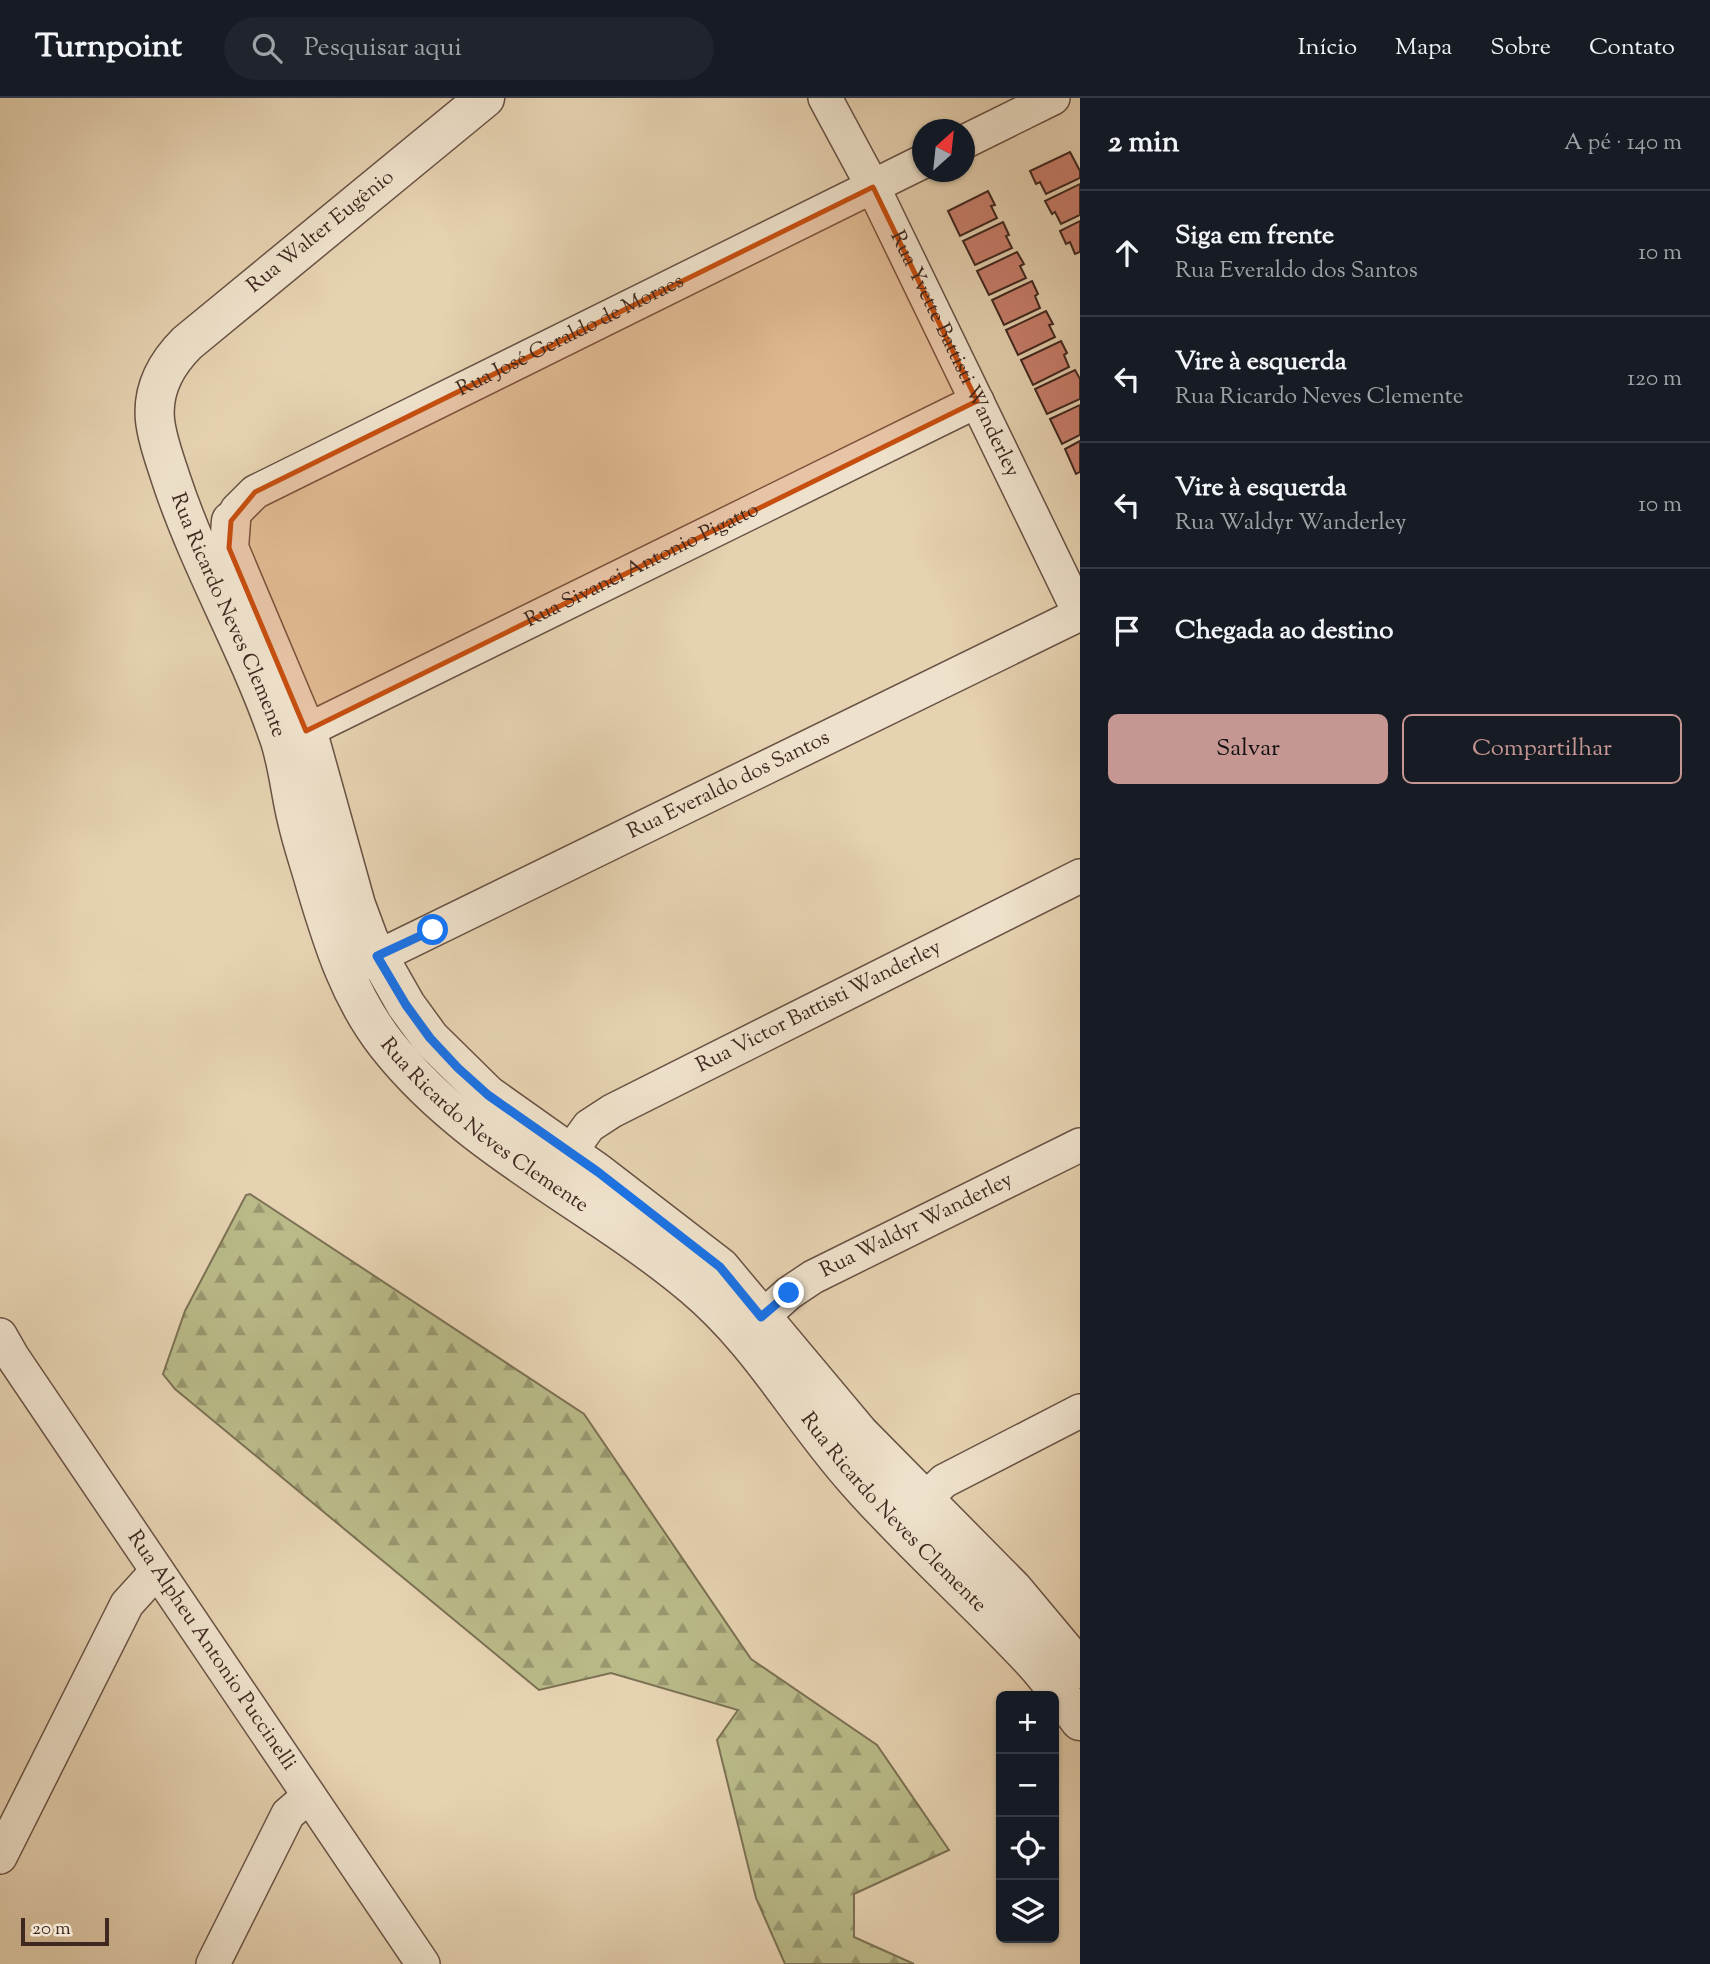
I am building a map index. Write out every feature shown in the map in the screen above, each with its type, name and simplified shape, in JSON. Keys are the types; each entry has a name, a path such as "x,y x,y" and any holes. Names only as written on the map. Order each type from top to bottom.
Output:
{"street":[{"name":"Rua Walter Eugênio","path":"164,372 174,356 187,343 485,98"},
{"name":"Rua Yvette Battisti Wanderley","path":"825,98 873,187 1080,614"},
{"path":"975,137 1053,98"},
{"name":"Rua José Geraldo de Moraes","path":"231,522 237,510 255,492 912,167"},
{"name":"Rua Ricardo Neves Clemente","path":"164,372 157,389 155,407 159,442 186,523 249,662 293,735 298,824 334,947 344,974 371,1023 406,1066 468,1128 752,1325 859,1433 911,1512 1013,1589 1076,1693"},
{"name":"Rua Sivanei Antonio Pigatto","path":"293,735 977,401"},
{"name":"Rua Ricardo Neves Clemente","path":"231,522 229,548 293,735 377,956 406,1005 430,1038 488,1095 570,1153 720,1267 752,1325"},
{"name":"Rua Everaldo dos Santos","path":"344,974 1080,614"},
{"name":"Rua Victor Battisti Wanderley","path":"548,1184 589,1126 612,1111 1080,876"},
{"name":"Rua Waldyr Wanderley","path":"752,1325 789,1293 838,1263 1080,1145"},
{"name":"Rua Alpheu Antonio Puccinelli","path":"4,1352 157,1571 423,1964"},
{"path":"911,1512 944,1480 1080,1411"},
{"path":"0,1857 127,1604 157,1571"},
{"path":"213,1964 288,1814 309,1796"}],"highlighted area":[{"path":"873,187 977,401 306,731 229,548 231,521 255,492"}],"green space":[{"path":"250,1194 584,1414 751,1659 877,1745 949,1850 854,1894 854,1937 914,1964 785,1964 756,1898 717,1740 738,1710 611,1673 539,1690 175,1389 163,1374 185,1311 246,1195"}],"building":[{"path":"1070,152 1080,171 1080,178 1046,194 1040,182 1036,184 1030,171"},
{"path":"1080,184 1080,215 1061,224 1045,201"},
{"path":"988,191 995,205 991,206 997,218 960,236 948,211"},
{"path":"1080,221 1080,252 1075,254 1070,242 1066,244 1060,231"},
{"path":"1003,222 1012,248 975,265 963,241"},
{"path":"1017,252 1024,264 1020,266 1026,278 989,295 977,271"},
{"path":"1032,281 1040,308 1004,325 992,300"},
{"path":"1046,311 1053,324 1049,325 1055,337 1018,355 1006,330"},
{"path":"1061,341 1067,353 1064,355 1069,367 1033,385 1021,360"},
{"path":"1075,370 1080,379 1080,399 1047,414 1035,389"},
{"path":"1080,405 1080,435 1062,444 1050,419"},
{"path":"1080,441 1080,472 1076,474 1065,449"}],"route":[{"path":"433,930 377,956 406,1005 430,1038 458,1068 488,1095 598,1172 720,1267 761,1317 789,1293"}]}
